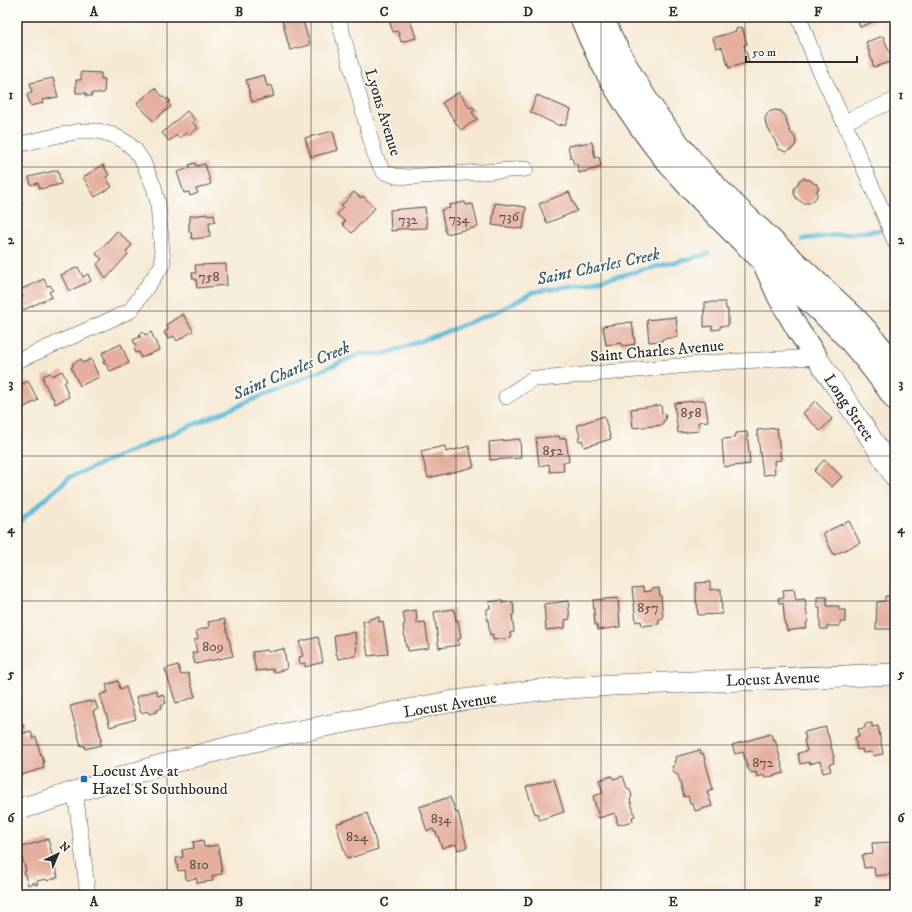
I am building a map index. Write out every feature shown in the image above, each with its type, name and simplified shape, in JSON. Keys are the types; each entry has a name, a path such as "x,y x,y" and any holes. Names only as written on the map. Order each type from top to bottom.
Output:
{"highway":[{"path":"581,17 603,65 617,90 642,128 669,164 702,201 762,260 833,324 860,352 895,399"},
{"path":"602,17 627,68 650,105 676,141 729,200 854,317 895,365"},
{"path":"762,260 779,297 816,357"},
{"path":"867,331 895,355"}],"street":[{"name":"Lyons Avenue","path":"338,17 376,159 384,172 396,176 407,176 526,169"},
{"path":"799,17 815,60 844,122 895,242"},
{"path":"844,122 895,100"},
{"path":"17,145 81,131 98,131 113,135 126,142 135,150 144,162 154,187 158,203 163,264 130,311 17,362"},
{"name":"Saint Charles Avenue","path":"506,397 534,378 722,362 816,357"},
{"name":"Long Street","path":"816,357 848,403 895,478"},
{"name":"Locust Avenue","path":"17,810 151,768 234,746 284,734 449,702 538,690 613,685 895,674"},
{"path":"75,791 88,895"}],"building":[{"path":"293,17 302,17 310,45 290,50 282,20"},
{"path":"388,17 409,17 416,38 401,42 398,31 393,32"},
{"path":"856,17 877,17 878,20 860,27"},
{"path":"742,27 747,44 744,45 749,62 729,68 722,47 716,48 713,38 736,31 736,29"},
{"path":"883,36 893,61 874,67 866,42"},
{"path":"81,72 101,73 101,79 105,79 104,93 92,93 92,96 86,96 86,93 76,93 76,80 81,80"},
{"path":"264,75 267,86 271,85 274,96 252,102 246,80"},
{"path":"53,78 58,97 42,100 43,103 30,106 27,94 32,93 30,83"},
{"path":"155,88 166,100 168,98 170,101 168,103 171,106 153,121 137,103"},
{"path":"459,92 470,108 473,107 475,110 472,112 477,119 461,130 442,103"},
{"path":"537,95 571,110 565,126 561,124 560,126 530,112"},
{"path":"775,110 781,111 786,117 790,132 795,137 796,144 792,149 786,152 779,149 766,125 765,119 768,112"},
{"path":"187,111 195,120 192,122 198,128 189,135 187,132 180,138 177,135 169,141 162,133"},
{"path":"333,131 338,150 311,157 305,138"},
{"path":"592,142 595,158 599,157 601,166 579,173 577,164 574,164 572,158 571,159 568,146"},
{"path":"195,163 196,166 205,164 211,184 196,189 198,193 190,196 189,192 184,193 177,172 190,168 189,165"},
{"path":"103,165 109,175 106,177 112,187 95,197 83,177"},
{"path":"58,170 61,184 40,189 38,183 31,185 29,177"},
{"path":"804,178 815,184 816,183 819,189 817,190 817,196 809,203 803,203 797,199 794,194 794,189 799,182 798,181"},
{"path":"17,187 22,205 17,206"},
{"path":"354,192 361,198 363,196 375,208 352,233 342,224 345,222 337,214 343,207 341,206"},
{"path":"569,192 577,211 547,223 539,204"},
{"path":"465,202 466,205 473,204 478,227 446,234 441,210 450,208 449,205"},
{"path":"495,203 526,207 523,229 492,225"},
{"path":"425,207 427,228 397,229 391,231 390,210"},
{"path":"214,214 215,222 209,222 210,237 192,239 191,232 189,232 190,216"},
{"path":"117,231 132,245 126,252 128,254 106,279 97,264 102,259 96,254"},
{"path":"226,264 227,285 197,288 196,279 193,279 192,273 196,273 195,265"},
{"path":"78,267 83,277 88,274 91,281 69,291 61,275"},
{"path":"44,279 47,286 50,285 53,290 49,292 52,297 23,310 21,307 17,309 17,304 19,303 18,300 23,297 20,290"},
{"path":"705,302 725,302 726,309 728,309 728,326 720,326 720,329 712,330 712,326 704,327"},
{"path":"183,314 193,331 177,341 174,336 168,339 164,332 169,329 166,325"},
{"path":"676,317 678,337 662,339 662,341 649,342 647,320"},
{"path":"632,322 635,344 622,346 622,343 606,345 603,326"},
{"path":"143,332 145,335 151,332 159,350 141,358 139,352 136,353 134,348 136,346 133,340 140,337 139,334"},
{"path":"121,344 129,363 110,371 106,364 104,364 103,361 105,360 102,353"},
{"path":"81,359 83,363 91,359 99,377 80,386 71,368 73,367 72,364"},
{"path":"62,371 67,381 64,383 69,397 55,404 53,397 52,398 43,380 43,376 50,373 52,376"},
{"path":"28,381 38,400 19,410 17,406 17,387"},
{"path":"705,400 708,421 698,422 699,431 678,433 674,403"},
{"path":"815,401 832,419 820,431 803,413"},
{"path":"661,405 662,414 665,413 666,420 663,421 663,425 633,428 631,409"},
{"path":"604,416 611,439 584,447 582,440 579,441 578,438 580,437 577,425"},
{"path":"777,428 781,460 774,461 775,474 763,475 757,430"},
{"path":"747,432 750,464 724,467 722,439 734,438 736,433"},
{"path":"559,436 560,439 566,438 569,462 563,462 564,471 550,472 549,464 539,466 536,438"},
{"path":"520,439 521,458 490,460 489,442"},
{"path":"445,446 446,452 469,446 474,467 428,478 421,451"},
{"path":"824,460 842,477 832,487 814,471"},
{"path":"849,521 860,543 834,555 823,533"},
{"path":"710,582 710,590 721,589 722,614 698,615 696,603 696,583"},
{"path":"643,587 644,592 659,588 663,618 659,619 659,624 642,626 641,621 636,622 632,588"},
{"path":"794,589 796,600 805,599 808,622 806,623 807,628 787,631 783,603 779,603 778,598 784,597 783,590"},
{"path":"885,596 895,596 895,629 876,629 877,602 885,601"},
{"path":"817,597 827,597 827,606 839,606 839,610 845,610 845,622 840,622 840,626 827,626 827,629 821,629 820,607 817,607"},
{"path":"618,598 620,627 598,630 597,625 595,625 593,600"},
{"path":"502,600 502,603 513,602 514,614 512,615 514,632 510,633 511,638 493,640 493,634 490,635 487,609 490,608 489,602"},
{"path":"568,601 570,619 565,620 565,628 546,630 544,604"},
{"path":"454,609 456,621 458,620 461,638 458,639 459,645 439,648 434,612"},
{"path":"416,610 417,623 425,622 429,648 408,651 407,646 406,647 403,625 405,624 403,612"},
{"path":"379,617 379,622 383,621 388,654 368,656 363,621 369,621 369,619"},
{"path":"224,619 233,656 195,664 192,653 197,652 194,640 198,639 196,631 209,627 208,622"},
{"path":"355,632 356,656 338,659 334,635"},
{"path":"318,637 323,662 305,667 305,663 300,664 299,657 303,656 299,642"},
{"path":"284,649 287,669 275,672 273,672 273,669 256,671 252,652 267,650 268,652"},
{"path":"178,665 181,675 188,673 195,697 176,703 165,669"},
{"path":"118,681 120,689 126,687 136,719 110,727 100,695 108,692 106,685"},
{"path":"156,690 158,696 163,694 166,703 161,705 162,708 157,710 157,712 149,714 148,711 141,713 136,697"},
{"path":"90,701 91,703 95,701 98,709 93,711 102,740 100,740 101,745 85,749 84,745 81,746 70,706"},
{"path":"17,721 24,725 22,730 23,733 31,731 33,739 36,737 44,763 44,768 18,776 17,773"},
{"path":"872,723 872,727 878,726 883,754 873,756 872,752 863,753 862,749 857,750 855,737 859,736 858,729 865,728 865,724"},
{"path":"826,727 834,763 829,764 831,771 823,773 820,761 810,764 810,762 800,764 798,753 807,751 804,740 806,739 804,732"},
{"path":"771,734 773,740 775,739 784,773 765,778 764,775 757,777 756,772 752,773 748,769 743,752 735,754 732,745"},
{"path":"700,750 701,754 703,753 713,789 707,791 712,806 695,811 693,804 690,804 688,796 684,797 678,775 674,773 672,767 675,764 674,761 676,761 675,757"},
{"path":"612,776 613,779 623,776 627,788 630,789 632,797 630,799 635,816 632,817 633,821 618,825 615,813 599,818 593,796 603,793 599,780"},
{"path":"554,779 564,812 539,820 537,813 535,814 526,787"},
{"path":"450,797 456,813 458,812 467,847 458,850 456,844 442,848 436,832 434,832 433,829 427,831 419,807"},
{"path":"367,813 378,849 347,859 336,824"},
{"path":"48,839 58,877 47,881 46,879 37,881 38,884 35,885 35,882 28,885 24,872 26,871 19,848"},
{"path":"203,840 204,847 218,845 222,874 212,876 213,881 197,883 197,878 186,880 185,870 178,871 176,858 183,857 182,850 194,848 193,842"},
{"path":"895,842 895,874 875,876 874,867 864,868 862,855 873,854 872,843"}],"waterway":[{"name":"Saint Charles Creek","path":"803,239 881,230"},
{"name":"Saint Charles Creek","path":"17,524 70,477 360,354 385,354 500,310 534,292 589,283 709,254"}],"place":[{"name":"Locust Ave at Hazel St Southbound","path":"84,779"}]}
